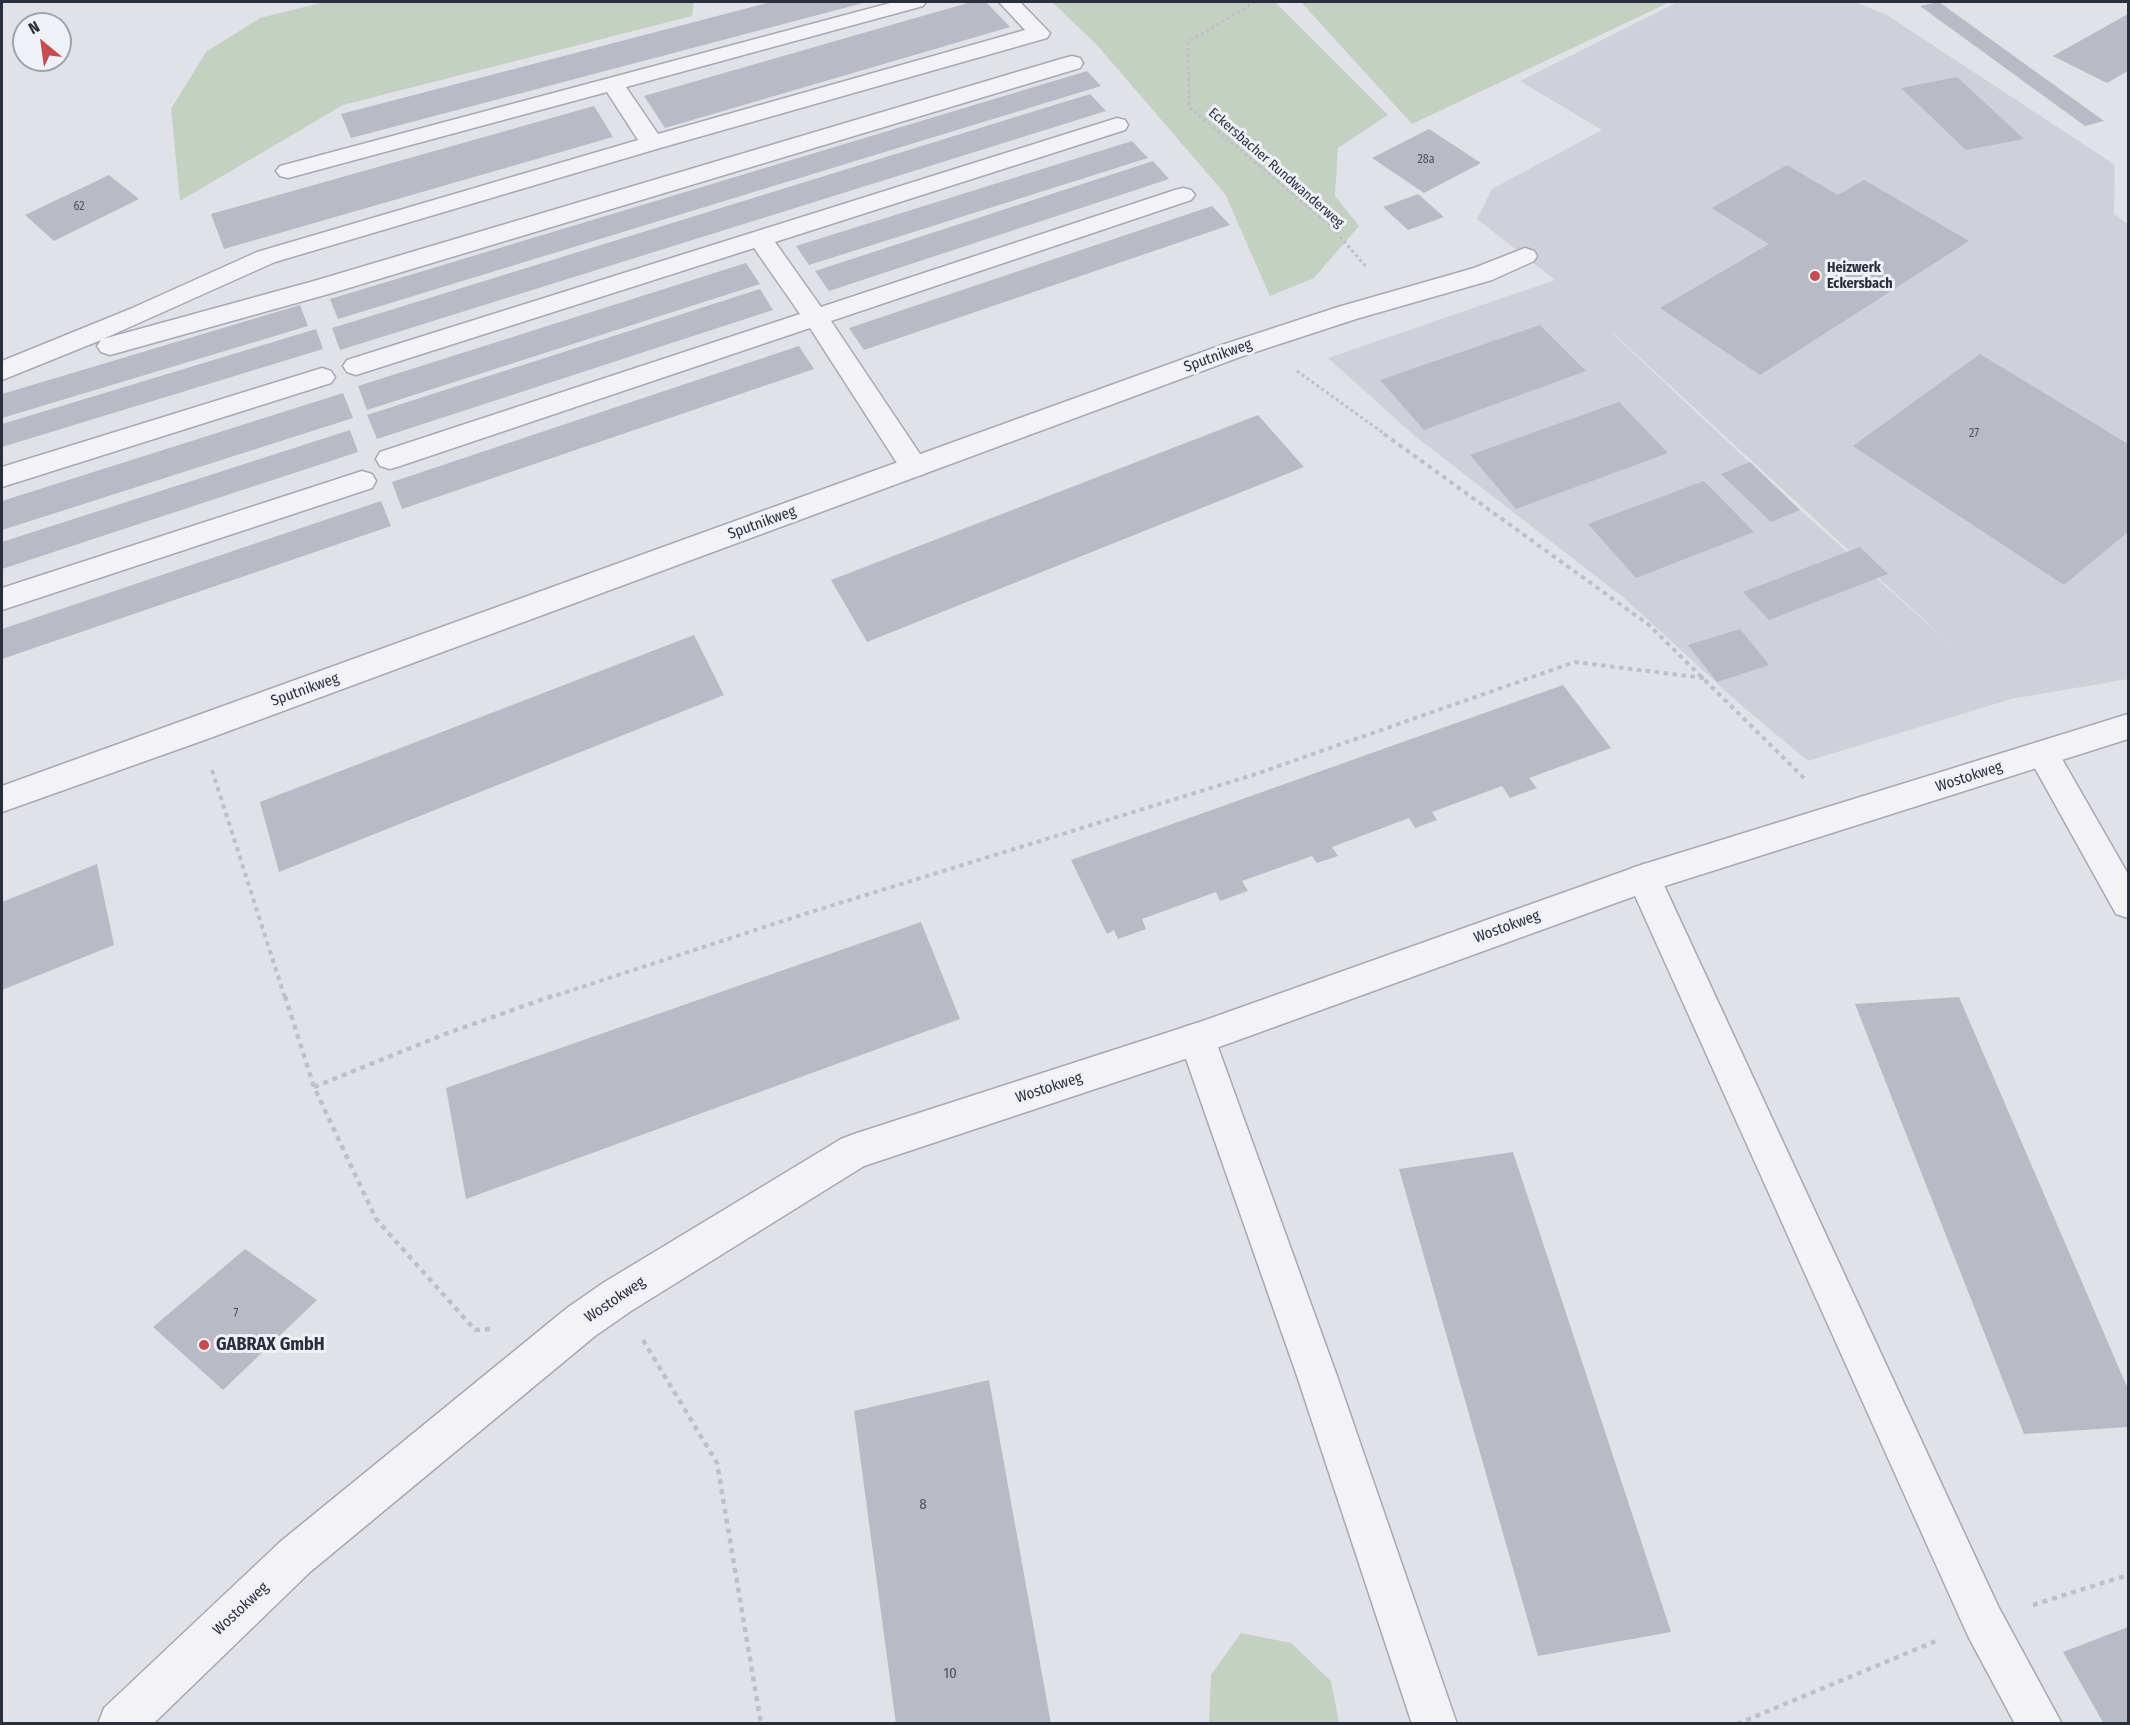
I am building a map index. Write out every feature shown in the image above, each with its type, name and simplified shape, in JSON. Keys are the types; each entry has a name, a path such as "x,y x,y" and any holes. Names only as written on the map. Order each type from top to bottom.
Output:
{"street":[{"path":"288,171 916,2"},
{"path":"2,371 139,315 266,257 652,143 1039,33 1009,2"},
{"path":"2,377 334,284 1072,63"},
{"path":"612,83 652,143"},
{"path":"356,366 1117,125"},
{"path":"390,459 1183,195"},
{"path":"759,237 816,318 914,467"},
{"name":"Sputnikweg","path":"2,799 1264,340 1483,274 1525,256"},
{"path":"2,477 321,377"},
{"path":"2,599 362,481"},
{"name":"Wostokweg","path":"120,1724 295,1557 581,1322 617,1297 854,1152 1197,1040 1644,878 2128,726"},
{"path":"2043,754 2128,904"},
{"path":"1644,878 1983,1621 2040,1724"},
{"path":"1197,1040 1317,1376 1435,1724"}],"path":[{"name":"Eckersbacher Rundwanderweg","path":"1255,2 1188,42 1188,107 1332,227 1395,300"},
{"path":"1264,340 1300,374 1649,625 1843,817"},
{"path":"314,1087 444,1034 582,986 798,915 1256,774 1575,662 1704,678"},
{"path":"199,729 314,1087 376,1219 475,1330 498,1328"},
{"path":"617,1297 717,1463 761,1724"},
{"path":"1737,1724 1983,1621 2128,1575"}],"shaded area":[{"path":"1678,2 1855,2 1887,15 2115,165 2114,214 2128,224 2128,679 2011,699 1808,761 1742,706 1624,598 1415,436 1328,358 1555,280 1477,219 1492,189 1602,130 1520,81","holes":["1613,333 1958,651 1800,510"]}],"green space":[{"path":"325,2 694,2 692,16 343,105 180,201 171,109 206,52 260,18"},
{"path":"1052,2 1275,2 1388,115 1338,148 1335,196 1359,226 1314,278 1270,296 1225,194 1097,45"},
{"path":"1301,2 1670,2 1412,124"},
{"path":"1241,1633 1291,1643 1331,1681 1339,1723 1209,1723 1211,1675"}],"building":[{"path":"771,2 867,2 351,138 341,114"},
{"path":"971,2 986,2 1010,27 665,128 644,96"},
{"path":"1939,2 2104,121 2085,126 1920,6"},
{"path":"2128,14 2128,71 2107,83 2053,56"},
{"path":"1087,71 1101,86 338,319 330,299"},
{"path":"1957,77 2024,139 1966,150 1901,88"},
{"path":"1090,94 1106,111 340,350 332,328"},
{"path":"594,106 613,137 224,249 211,214"},
{"path":"1429,129 1481,163 1424,193 1372,158"},
{"path":"1132,141 1148,158 809,265 796,246"},
{"path":"1153,161 1169,179 829,291 815,271"},
{"name":"Heizwerk Eckersbach","path":"1787,165 1838,195 1864,180 1969,241 1760,375 1660,308 1769,244 1712,208"},
{"path":"109,175 139,199 54,241 25,215"},
{"path":"1418,194 1444,217 1408,230 1383,207"},
{"path":"1212,206 1230,225 864,350 849,328"},
{"path":"746,263 760,284 367,410 358,386"},
{"path":"760,289 773,310 377,439 367,415"},
{"path":"300,305 308,326 2,418 2,394"},
{"path":"1540,325 1586,371 1424,430 1380,380"},
{"path":"316,329 323,349 2,447 2,424"},
{"path":"799,346 814,369 402,509 392,482"},
{"path":"1980,354 2128,444 2128,532 2064,585 1853,446"},
{"path":"343,393 353,418 2,530 2,501"},
{"path":"1619,402 1668,453 1516,509 1470,455"},
{"path":"1258,415 1304,467 867,642 831,580"},
{"path":"350,430 358,452 2,569 2,542"},
{"path":"1750,462 1800,510 1771,522 1721,474"},
{"path":"1704,481 1754,532 1636,578 1588,524"},
{"path":"381,501 391,526 2,659 2,629"},
{"path":"1860,547 1888,574 1769,620 1743,592"},
{"path":"1740,629 1769,665 1717,682 1688,645"},
{"path":"694,635 724,695 279,872 260,802"},
{"path":"1563,685 1611,748 1529,778 1537,788 1510,798 1502,786 1432,812 1437,820 1415,828 1409,818 1332,847 1338,856 1317,863 1312,856 1242,881 1248,891 1220,901 1216,892 1142,919 1146,929 1118,939 1114,930 1107,934 1071,860"},
{"path":"97,864 114,945 2,990 2,902"},
{"path":"921,922 960,1019 466,1199 446,1088"},
{"path":"1959,997 2128,1389 2128,1427 2024,1434 1855,1004"},
{"path":"1513,1152 1671,1632 1538,1656 1399,1169"},
{"path":"245,1249 317,1300 223,1390 153,1327"},
{"path":"989,1380 1051,1724 896,1724 854,1411"},
{"path":"2128,1627 2128,1724 2104,1724 2063,1652"}],"place":[{"name":"Heizwerk Eckersbach","path":"1815,276"},
{"name":"GABRAX GmbH","path":"204,1345"}]}
